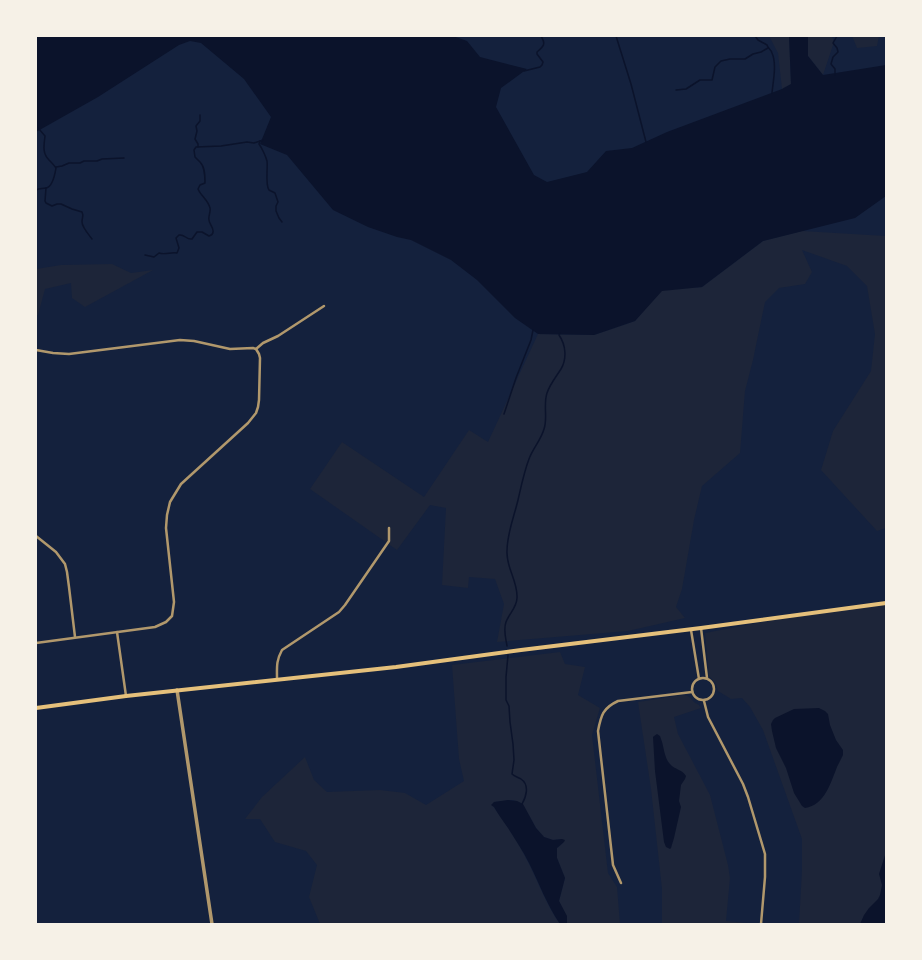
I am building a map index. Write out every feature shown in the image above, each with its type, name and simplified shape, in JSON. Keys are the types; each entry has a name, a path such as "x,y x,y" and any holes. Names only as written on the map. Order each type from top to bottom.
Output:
{"main road":[{"path":"36,708 177,690 396,667 886,603"}],"street":[{"path":"36,350 69,354 180,340 194,340 230,349 256,349 324,306"},
{"path":"36,643 155,627 166,622 172,616 174,602 166,528 170,502 181,484 248,423 256,413 259,400 260,379 259,354 256,349"},
{"path":"277,679 277,662 282,650 339,612 346,605 389,541 389,528"},
{"path":"36,536 56,552 65,564 75,637"},
{"path":"701,628 707,678 713,683 715,690 712,697 708,700 699,700 692,692 693,685 699,679 707,678"},
{"path":"691,629 699,679"},
{"path":"117,632 126,696"},
{"path":"177,690 212,924"},
{"path":"621,883 613,865 612,857 598,731 601,716 610,705 618,701 692,692"},
{"path":"704,701 708,717 743,784 765,854 766,877 761,924"}],"shaded area":[{"path":"36,36 453,36 467,41 480,57 527,69 501,88 496,107 534,175 547,182 587,172 606,151 632,148 667,132 782,89 791,84 789,36 808,36 808,56 823,75 886,65 886,196 855,218 763,241 702,287 662,291 635,321 594,335 538,334 515,318 477,280 451,260 411,240 368,227 333,210 287,155 260,144 271,117 244,79 201,43 190,41 179,45 98,97 36,132"},
{"path":"769,36 789,36 791,84 782,89 778,53"},
{"path":"808,36 832,36 834,42 823,75 808,56"},
{"path":"852,36 879,36 877,46 857,48"},
{"path":"802,231 886,236 886,528 877,531 821,470 833,431 871,371 875,334 867,286 847,266 802,250 812,272 805,284 779,288 765,302 745,391 740,453 702,486 694,520 682,589 676,607 685,618 628,631 497,642 504,604 495,579 469,577 468,588 442,585 446,508 430,505 397,550 310,489 342,442 424,497 469,430 488,442 538,334 594,335 635,321 661,290 702,287 763,241"},
{"path":"112,264 131,273 153,270 85,307 72,298 71,283 45,289 38,315 36,315 36,269 61,265"},
{"path":"886,604 886,924 799,924 802,839 763,730 750,707 742,698 731,699 718,691 716,684 709,676 705,633 816,612"},
{"path":"560,652 565,664 585,667 578,695 600,708 592,735 608,873 617,887 620,924 567,924 567,918 559,901 565,878 557,858 557,848 563,843 562,839 553,840 544,837 536,828 521,803 513,800 494,802 493,806 522,850 547,903 560,924 320,924 309,897 317,865 306,851 275,842 260,819 245,819 262,797 305,757 314,780 327,792 380,790 405,793 426,805 464,781 459,759 452,665"},
{"path":"683,695 689,697 701,708 674,717 678,734 710,795 728,865 730,878 726,921 757,924 662,924 662,889 651,789 638,702"},
{"path":"819,708 828,714 830,725 836,740 843,750 843,755 830,786 822,798 812,806 805,808 802,806 794,793 786,768 776,748 771,724 775,718 794,709"},
{"path":"657,734 660,736 668,761 672,766 683,772 686,776 681,785 679,801 681,807 670,849 666,847 664,842 655,771 653,737"},
{"path":"508,800 517,801 523,804 536,828 544,837 553,840 565,840 557,848 557,858 565,878 559,901 567,916 567,924 560,924 555,917 524,854 494,807 491,805 494,802"},
{"path":"886,852 886,924 860,924 864,915 880,895 882,885 879,874"}],"waterway":[{"path":"524,71 540,67 542,65 543,62 537,54 537,52 544,45 541,36"},
{"path":"616,36 631,84 646,142"},
{"path":"755,36 758,40 767,45 772,52 774,62 772,93"},
{"path":"835,75 835,69 831,64 833,57 838,52 833,43 837,36"},
{"path":"676,90 686,89 700,80 712,80 715,67 721,61 730,59 745,59 768,48"},
{"path":"198,147 195,139 197,131 196,126 200,121 200,115"},
{"path":"36,128 39,129 45,136 45,155 56,168 50,185 46,188 36,190"},
{"path":"145,255 154,257 159,253 177,253 179,248 176,238 179,235 192,239 197,232 202,232 209,236 213,234 213,229 209,218 210,208 198,189 200,185 205,183 205,177 203,166 195,157 194,150 196,147 221,146 247,142 254,143 263,140"},
{"path":"260,141 259,144 267,161 268,188 275,193 278,202 276,211 282,222"},
{"path":"56,167 84,161 124,158"},
{"path":"46,188 46,203 52,206 61,204 82,212 82,224 92,239"},
{"path":"504,414 531,340 533,330"},
{"path":"507,646 505,625 517,601 516,586 507,557 508,538 527,464 544,429 546,420 545,402 547,393 563,365 565,352 559,335 560,333"},
{"path":"508,655 506,700 509,706 513,744 514,760 512,774 526,784 526,795 522,804"}]}
